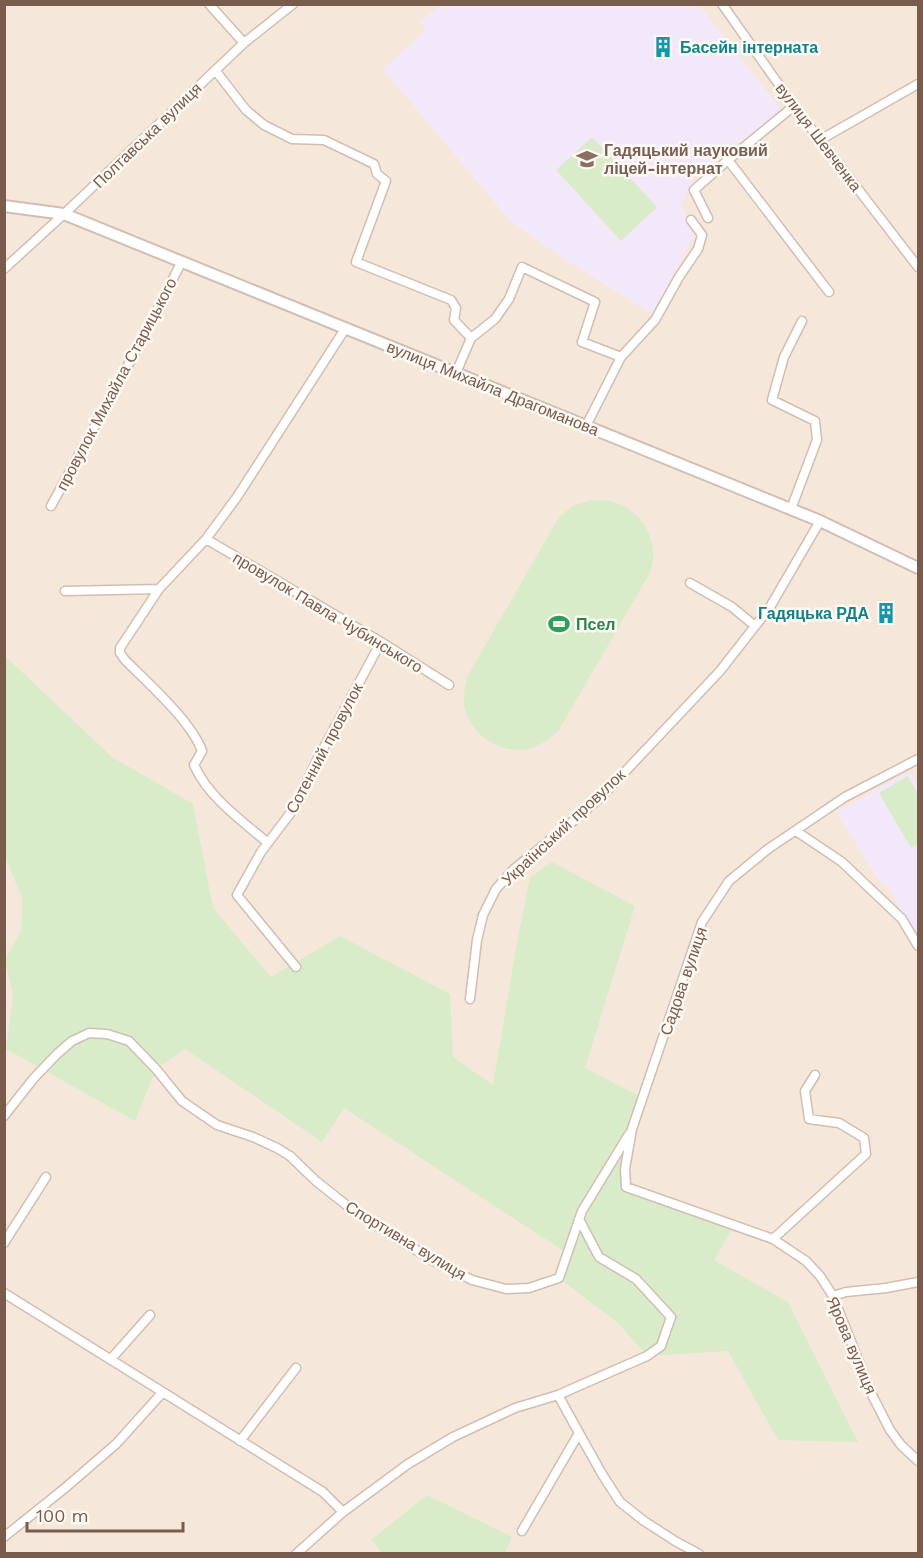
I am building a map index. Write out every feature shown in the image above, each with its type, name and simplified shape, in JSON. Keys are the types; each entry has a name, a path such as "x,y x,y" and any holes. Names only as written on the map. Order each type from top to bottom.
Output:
{"street":[{"path":"209,4 244,44"},
{"name":"Полтавська вулиця","path":"4,269 215,70 293,4"},
{"name":"вулиця Шевченка","path":"722,4 794,106 918,267"},
{"path":"215,70 246,110 264,125 292,139 324,140 374,164 376,174 386,180 357,262 451,300 456,308 454,320 471,338"},
{"path":"820,140 918,84"},
{"path":"708,218 694,190 794,106"},
{"path":"728,160 829,292"},
{"name":"вулиця Михайла Драгоманова","path":"4,206 64,214 820,521 918,568"},
{"path":"586,426 621,357 655,320 698,249 702,235 691,220"},
{"name":"провулок Михайла Старицького","path":"51,506 144,336 181,263"},
{"path":"456,373 471,338 495,319 509,299 522,267 595,302 582,342 621,357"},
{"path":"791,509 817,440 815,422 772,400 784,357 802,321"},
{"path":"268,843 229,810 200,778 194,765 202,751 199,744 184,721 120,653 120,648 159,589 206,539 237,497 345,328"},
{"name":"Український провулок","path":"470,999 477,940 483,915 496,889 514,869 604,794 720,671 770,607 820,521"},
{"name":"провулок Павла Чубинського","path":"206,539 381,642 448,685"},
{"path":"690,583 732,607 755,626"},
{"path":"65,591 159,589"},
{"name":"Сотенний провулок","path":"296,966 237,895 261,852 294,807 320,753 381,642"},
{"name":"Садова вулиця","path":"626,1187 625,1169 632,1129 702,922 729,882 768,849 845,797 918,759"},
{"path":"796,831 842,862 902,919 918,946"},
{"name":"Спортивна вулиця","path":"4,1116 34,1078 72,1041 89,1033 107,1034 129,1041 182,1101 216,1125 253,1137 290,1156 355,1212 434,1261 472,1280 506,1289 529,1288 559,1278"},
{"path":"773,1239 866,1154 864,1138 839,1124 809,1119 806,1091 815,1075"},
{"name":"Садова вулиця","path":"559,1278 582,1211 632,1129"},
{"path":"4,1243 46,1177"},
{"name":"Ярова вулиця","path":"626,1187 773,1239 806,1261 820,1276 833,1296 872,1395 890,1430 918,1461"},
{"path":"296,1554 343,1512 408,1464 453,1437 515,1408 558,1395 647,1356 661,1346 671,1317 636,1279 599,1257 579,1219"},
{"path":"833,1296 846,1292 918,1282"},
{"path":"6,1297 111,1359 323,1492 343,1512"},
{"path":"111,1359 150,1315"},
{"path":"240,1441 296,1368"},
{"path":"4,1537 116,1444 162,1393"},
{"path":"558,1395 620,1502 675,1541 699,1554"},
{"path":"522,1530 579,1433"}],"shaded area":[{"path":"5,5 918,5 918,1553 5,1553"},
{"name":"Гадяцький науковий ліцей-інтернат","path":"441,5 699,5 783,112 752,137 735,143 696,174 681,205 695,233 652,314 512,223 383,69 426,30 420,22"},
{"path":"910,771 918,785 918,940 889,889 877,878 836,812"}],"green space":[{"path":"592,137 657,207 621,241 556,170"},
{"name":"Псел","path":"591,500 619,504 640,519 652,543 651,571 559,730 546,741 531,748 521,750 500,747 482,736 469,719 464,701 467,677 559,517 573,506"},
{"path":"4,655 112,757 193,804 213,908 271,977 340,936 450,994 453,1057 493,1085 530,877 552,862 635,906 585,1068 643,1098 632,1129 626,1187 734,1226 714,1260 788,1302 858,1442 778,1440 728,1351 647,1356 619,1324 559,1278 567,1253 344,1108 322,1142 185,1049 156,1069 135,1121 6,1049 13,996 5,960 21,931 23,900 5,857"},
{"path":"908,776 918,794 918,844 911,848 879,793"},
{"path":"427,1495 512,1537 505,1553 382,1553 371,1540"}],"place":[{"name":"Басейн інтерната","path":"663,47"},
{"name":"Гадяцький науковий ліцей-інтернат","path":"587,159"},
{"name":"Гадяцька РДА","path":"886,613"},
{"name":"Псел","path":"559,624"}]}
